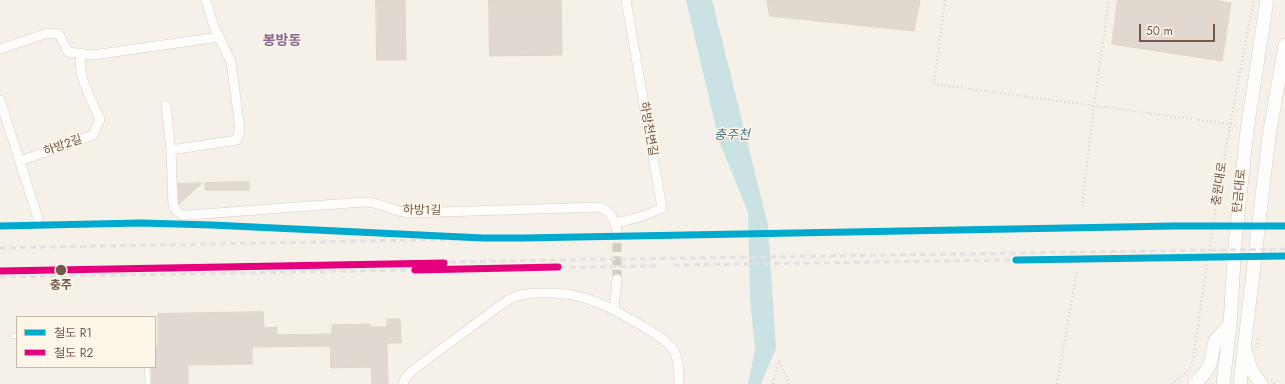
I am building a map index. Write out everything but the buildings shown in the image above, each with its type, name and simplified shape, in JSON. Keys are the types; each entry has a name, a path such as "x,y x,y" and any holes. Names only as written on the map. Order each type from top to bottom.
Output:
{"main road":[{"name":"탄금대로","path":"1223,384 1230,324 1235,244 1247,130 1267,0"},
{"name":"탄금대로","path":"1240,384 1269,136 1285,46"},
{"path":"1195,384 1208,370 1215,341 1230,324"},
{"path":"1244,345 1250,369 1261,384"}],"street":[{"path":"166,105 171,150 237,140 240,129 231,62 213,24 206,0"},
{"name":"하방천변길","path":"615,223 627,221 662,208 626,0"},
{"path":"0,49 48,33 59,34 68,52 81,54 93,54 219,37"},
{"name":"하방2길","path":"20,161 93,135 100,119 87,92 79,63 81,54"},
{"path":"0,100 38,218"},
{"name":"하방1길","path":"171,150 173,206 182,215 369,202 381,204 398,211 408,212 600,207 610,213 615,223 617,233"},
{"path":"614,310 617,279"},
{"path":"403,384 411,372 505,302 518,295 533,293 570,294 587,299 614,310 656,335 670,345 675,353 679,384"}],"lane":[{"path":"147,368 148,384"}],"path":[{"path":"945,0 934,84 1229,124 1247,130"},
{"path":"1082,206 1094,105 1109,0"},
{"name":"충원대로","path":"1172,384 1189,370 1193,362 1206,265 1229,124 1254,0"},
{"path":"1057,384 1077,270"},
{"path":"773,384 779,359 789,384"}],"water":[{"name":"충주천","path":"686,0 712,0 768,225 776,348 761,384 748,384 755,349 750,300 748,212 719,141"}],"tunnel":[{"path":"617,233 617,279"}],"railway":[{"path":"0,226 165,224"},
{"path":"0,248 523,238"},
{"path":"0,271 495,261 1285,249"},
{"path":"674,265 1285,256"},
{"path":"0,277 656,266"}],"rail line":[{"name":"R1","path":"0,226 141,223 483,238 1174,226 1285,226"},
{"name":"R1","path":"1016,260 1285,256"},
{"name":"R2","path":"0,271 444,263"},
{"name":"R2","path":"415,270 558,267"}],"place":[{"name":"충주","path":"61,270"}],"district":[{"name":"봉방동","path":"282,42"}]}
